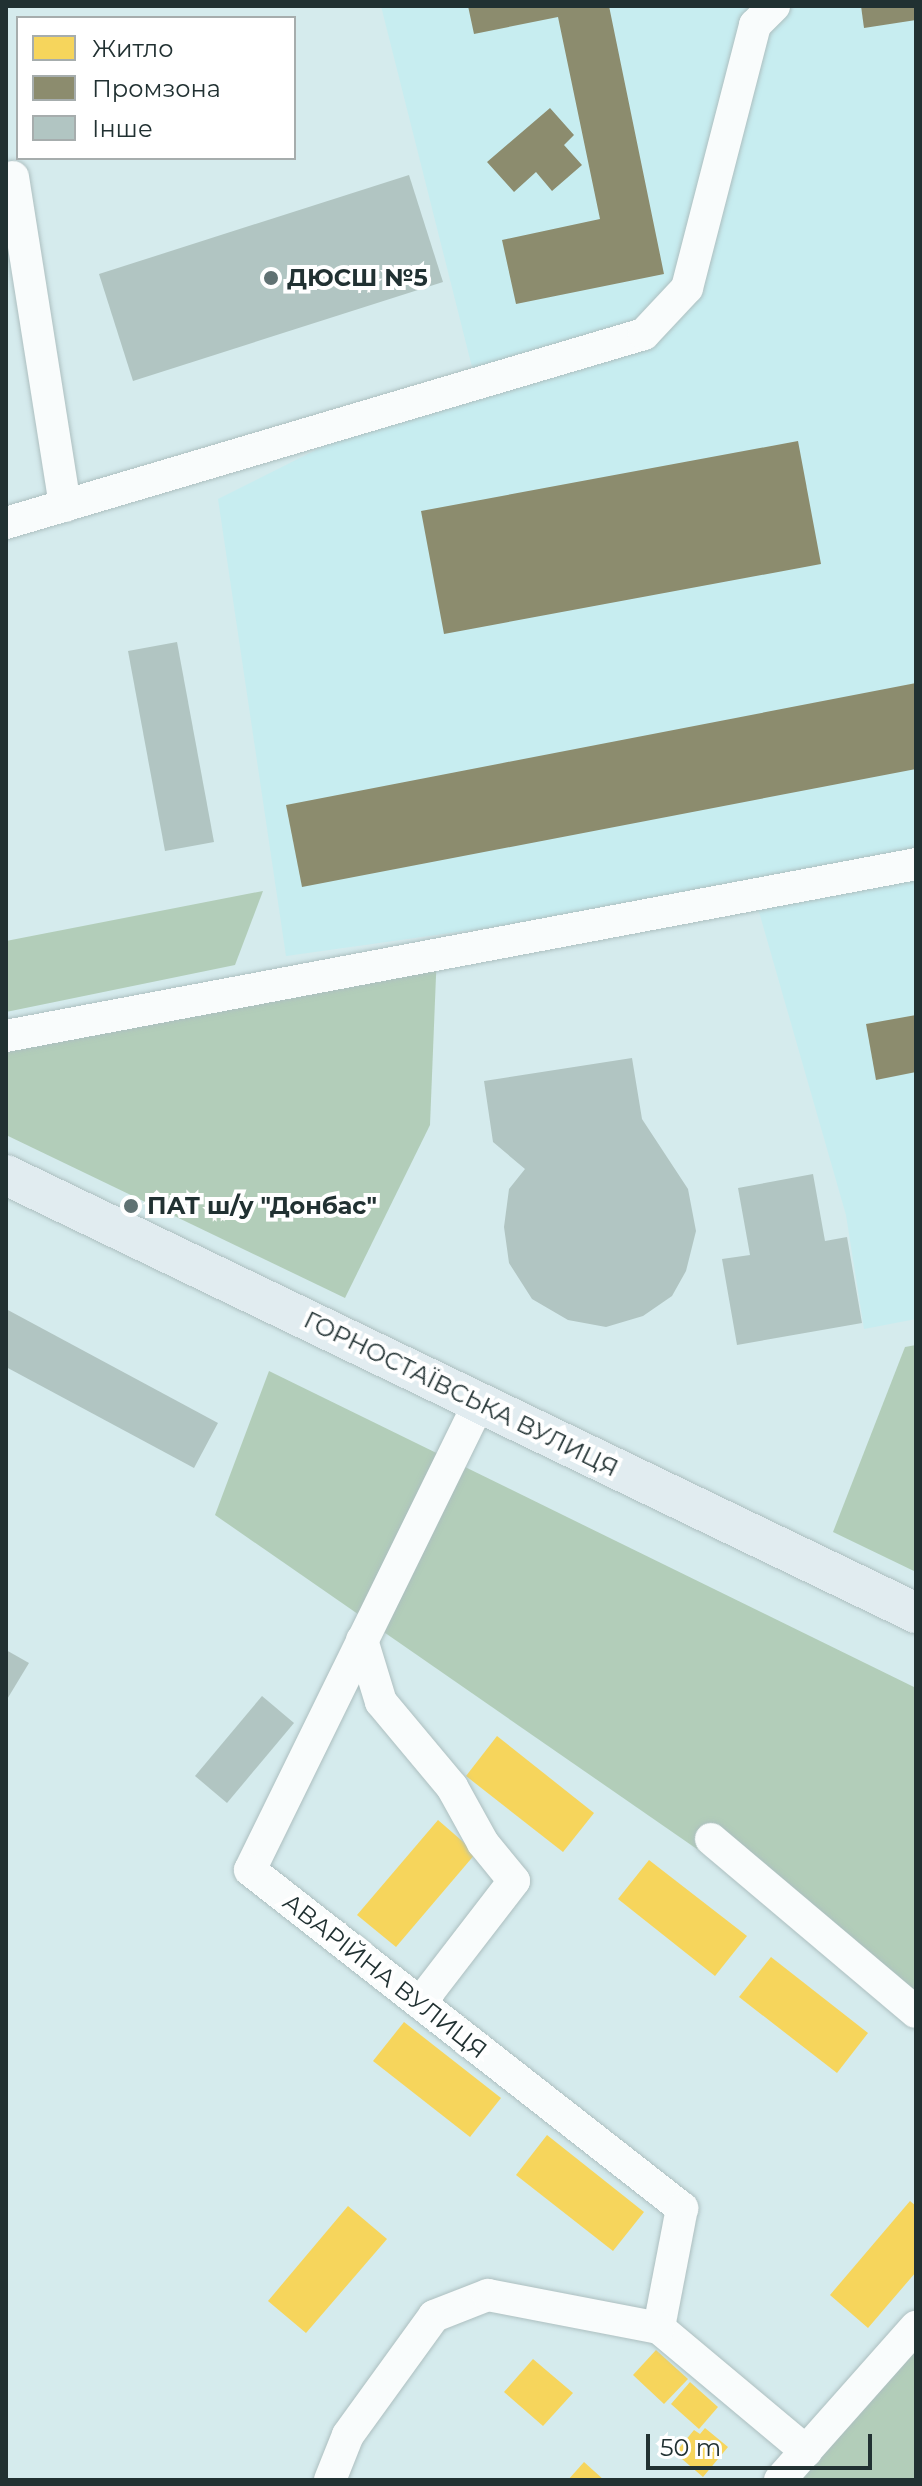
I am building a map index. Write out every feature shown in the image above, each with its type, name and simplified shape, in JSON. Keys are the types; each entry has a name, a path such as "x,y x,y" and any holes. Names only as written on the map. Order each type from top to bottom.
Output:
{"main road":[{"name":"ГОРНОСТАЇВСЬКА ВУЛИЦЯ","path":"6,1175 916,1613"}],"street":[{"path":"6,523 644,334 687,288 755,25 774,6"},
{"path":"13,177 65,506"},
{"path":"6,1036 916,864"},
{"name":"АВАРІЙНА ВУЛИЦЯ","path":"479,1403 250,1870 682,2208 659,2328"},
{"path":"362,1640 381,1702 452,1787 483,1843 514,1881 420,2003"},
{"path":"711,1839 916,2012"},
{"path":"330,2480 348,2435 434,2316 488,2295 659,2328 806,2451"},
{"path":"780,2480 916,2327"}],"shaded area":[{"path":"381,6 916,6 916,1319 864,1329 846,1215 753,891 286,956 218,499 473,371"}],"green space":[{"path":"263,891 235,965 6,1012 6,941"},
{"path":"437,951 430,1125 345,1298 6,1135 6,1036"},
{"path":"916,1345 916,1572 833,1532 905,1347"},
{"path":"269,1371 916,1688 916,2001 215,1515"},
{"path":"916,2314 916,2480 774,2480"}],"building: Житло":[{"path":"497,1736 594,1813 563,1852 466,1776"},
{"path":"438,1820 476,1853 396,1947 357,1915"},
{"path":"649,1860 747,1936 715,1976 618,1899"},
{"path":"771,1957 868,2033 837,2073 739,1997"},
{"path":"404,2022 501,2098 470,2137 373,2061"},
{"path":"547,2135 644,2212 613,2251 516,2175"},
{"path":"910,2201 916,2206 916,2272 868,2328 830,2295"},
{"path":"348,2206 387,2239 306,2333 268,2301"},
{"path":"656,2350 688,2379 664,2404 633,2375"},
{"path":"533,2359 573,2393 543,2426 504,2392"},
{"path":"690,2382 718,2407 699,2429 671,2404"},
{"path":"705,2428 728,2447 703,2477 675,2453 694,2430 700,2434"},
{"path":"584,2462 604,2480 568,2480"}],"building: Промзона":[{"path":"468,6 609,6 664,274 516,304 502,240 600,219 558,17 474,34"},
{"path":"861,6 916,6 916,20 864,28"},
{"path":"550,108 574,135 564,145 582,165 552,191 536,172 514,192 487,162"},
{"path":"798,441 821,564 444,634 421,511"},
{"path":"916,683 916,769 302,887 286,805"},
{"path":"916,1015 916,1072 876,1080 866,1024"}],"building: Інше":[{"name":"ДЮСШ №5","path":"409,175 443,282 133,381 99,274"},
{"path":"177,642 214,842 165,851 128,651"},
{"path":"632,1058 642,1119 688,1189 696,1231 686,1271 672,1296 643,1316 606,1327 568,1320 532,1299 509,1263 504,1227 509,1189 525,1169 493,1142 484,1081"},
{"path":"813,1174 825,1241 847,1237 862,1323 737,1345 722,1259 750,1255 738,1188"},
{"path":"6,1309 218,1423 194,1468 6,1367"},
{"path":"6,1650 29,1663 6,1701"},
{"path":"262,1696 294,1723 227,1803 195,1776"}],"place":[{"name":"ДЮСШ №5","path":"271,278"},
{"name":"ПАТ ш/у \"Донбас\"","path":"131,1206"}]}
